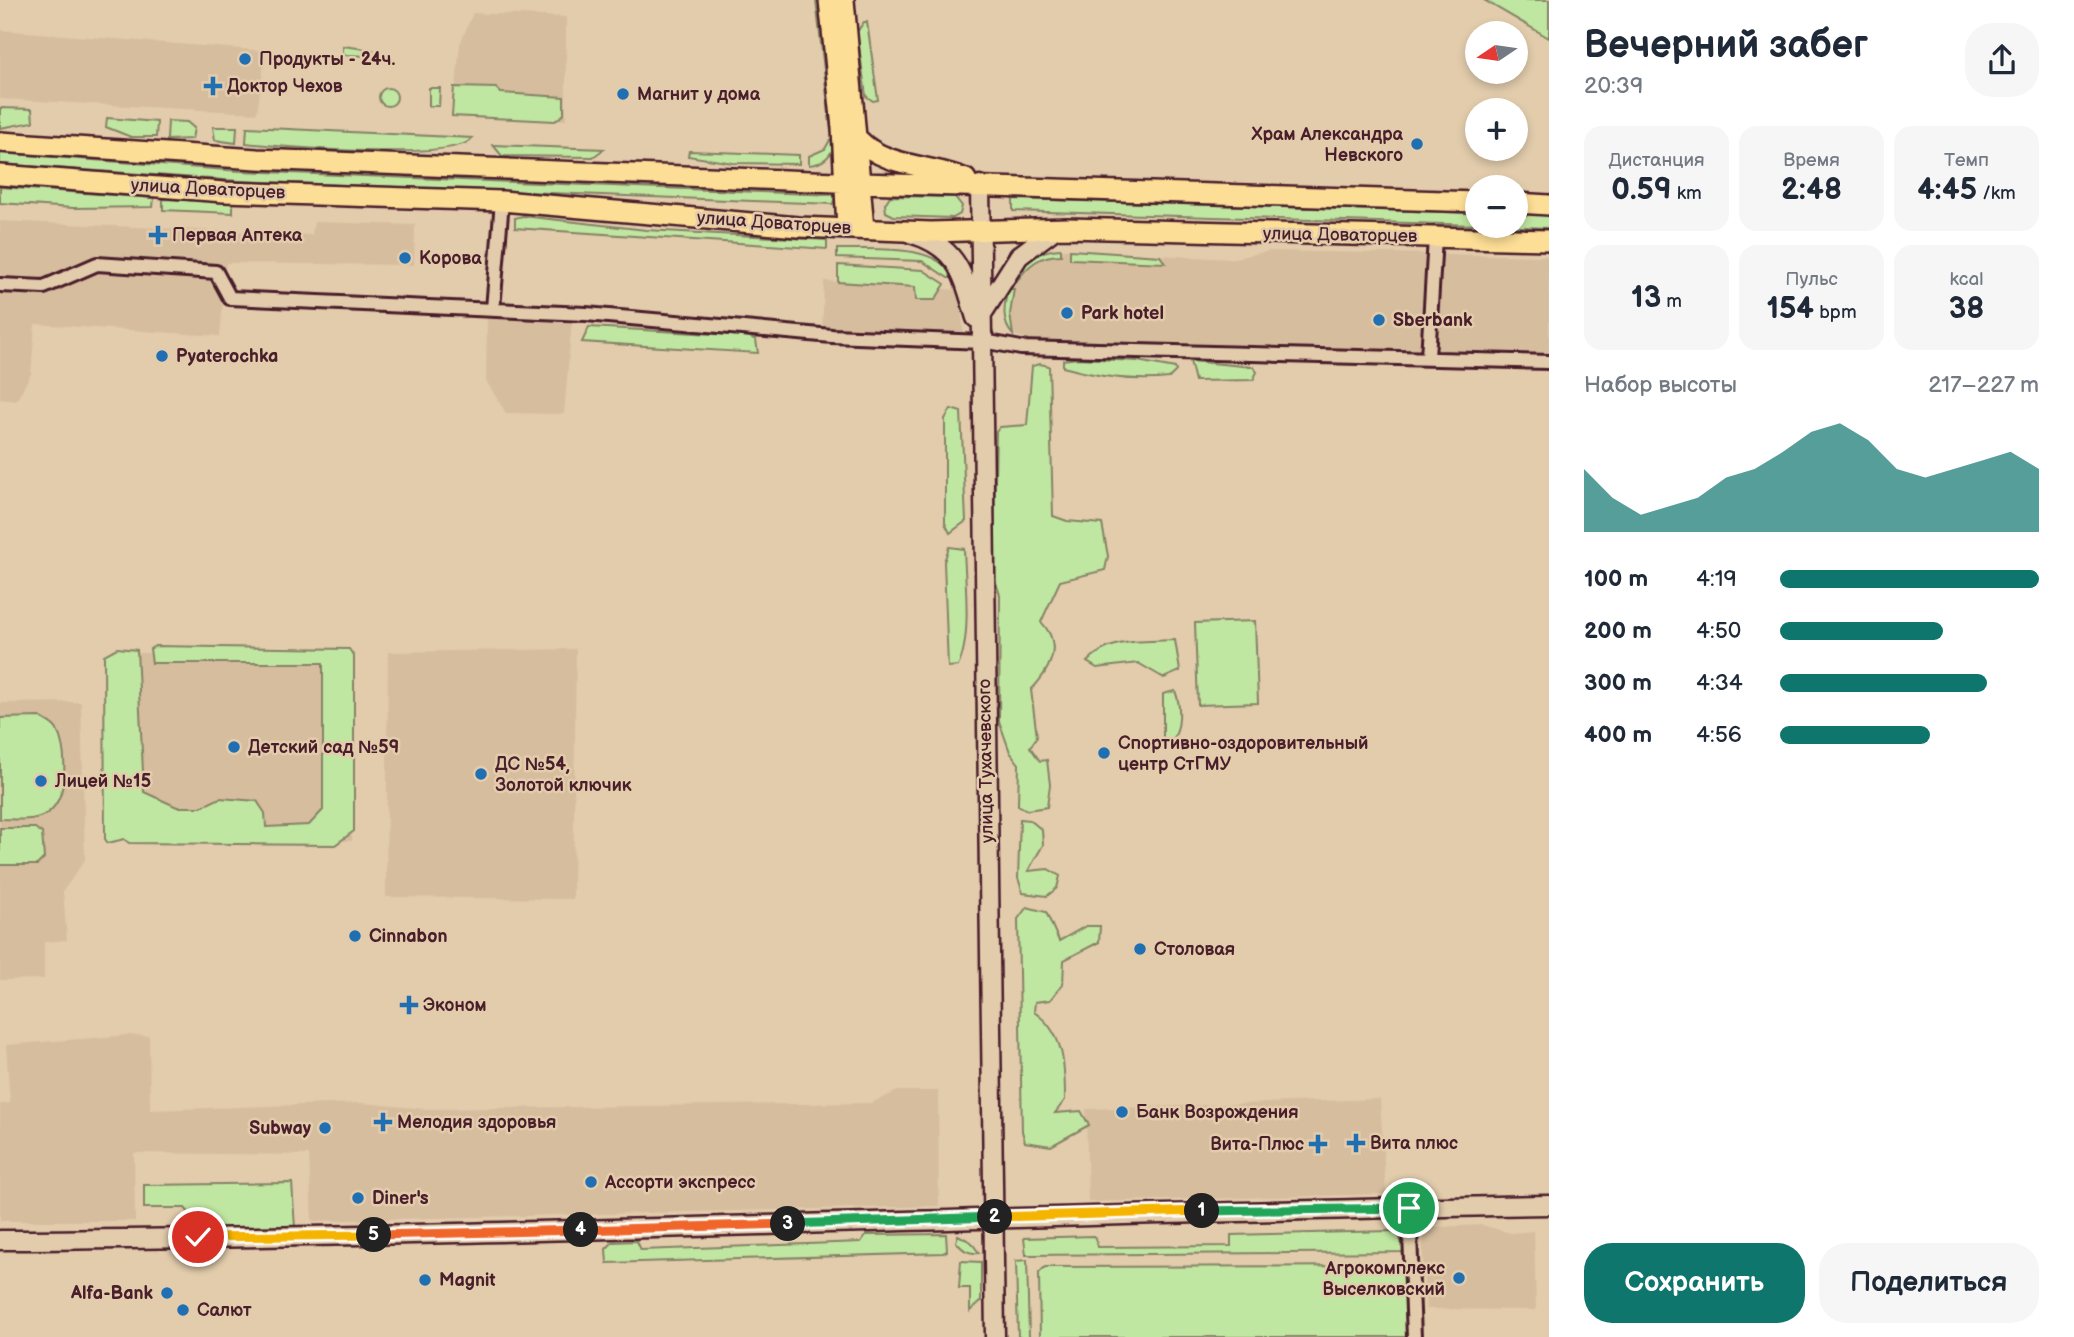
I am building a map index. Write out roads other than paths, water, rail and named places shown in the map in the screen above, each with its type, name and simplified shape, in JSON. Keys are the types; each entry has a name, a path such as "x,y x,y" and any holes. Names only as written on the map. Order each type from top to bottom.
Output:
{"main road":[{"path":"829,0 856,188 855,229"},
{"path":"809,181 830,166 850,139 844,0"},
{"path":"850,139 885,159 952,173 980,185"},
{"name":"улица Доваторцев","path":"0,142 242,158 809,181 856,188 980,185 1465,202"},
{"name":"улица Доваторцев","path":"0,175 224,192 502,201 855,229 1055,229 1549,240"},
{"path":"1528,204 1549,205"}],"street":[{"name":"улица Тухачевского","path":"980,185 995,1337"},
{"path":"492,309 502,201"},
{"path":"982,329 1019,256 1055,229"},
{"path":"903,231 939,247 959,264 989,342 1021,348 1549,362"},
{"path":"1428,358 1435,237"},
{"path":"0,285 44,287 97,264 216,272 229,298 492,309 832,336 982,329"},
{"path":"0,1240 309,1237 992,1217 1549,1205"},
{"path":"1409,1208 1414,1337"}],"place":[{"name":"Продукты - 24ч.","path":"245,59"},
{"name":"Доктор Чехов","path":"213,86"},
{"name":"Магнит у дома","path":"623,94"},
{"name":"Храм Александра Невского","path":"1417,144"},
{"name":"Первая Аптека","path":"158,235"},
{"name":"Корова","path":"405,258"},
{"name":"Park hotel","path":"1067,313"},
{"name":"Sberbank","path":"1379,320"},
{"name":"Pyaterochka","path":"162,356"},
{"name":"Детский сад №59","path":"234,747"},
{"name":"Спортивно-оздоровительный центр СтГМУ","path":"1104,753"},
{"name":"ДС №54, Золотой ключик","path":"481,774"},
{"name":"Лицей №15","path":"41,781"},
{"name":"Cinnabon","path":"355,936"},
{"name":"Столовая","path":"1140,949"},
{"name":"Эконом","path":"409,1005"},
{"name":"Банк Возрождения","path":"1122,1112"},
{"name":"Мелодия здоровья","path":"383,1122"},
{"name":"Subway","path":"325,1128"},
{"name":"Вита плюс","path":"1356,1143"},
{"name":"Вита-Плюс","path":"1318,1144"},
{"name":"Ассорти экспресс","path":"591,1182"},
{"name":"Diner's","path":"358,1198"},
{"name":"Агрокомплекс Выселковский","path":"1459,1278"},
{"name":"Magnit","path":"425,1280"},
{"name":"Alfa-Bank","path":"167,1293"},
{"name":"Салют","path":"183,1310"}]}
